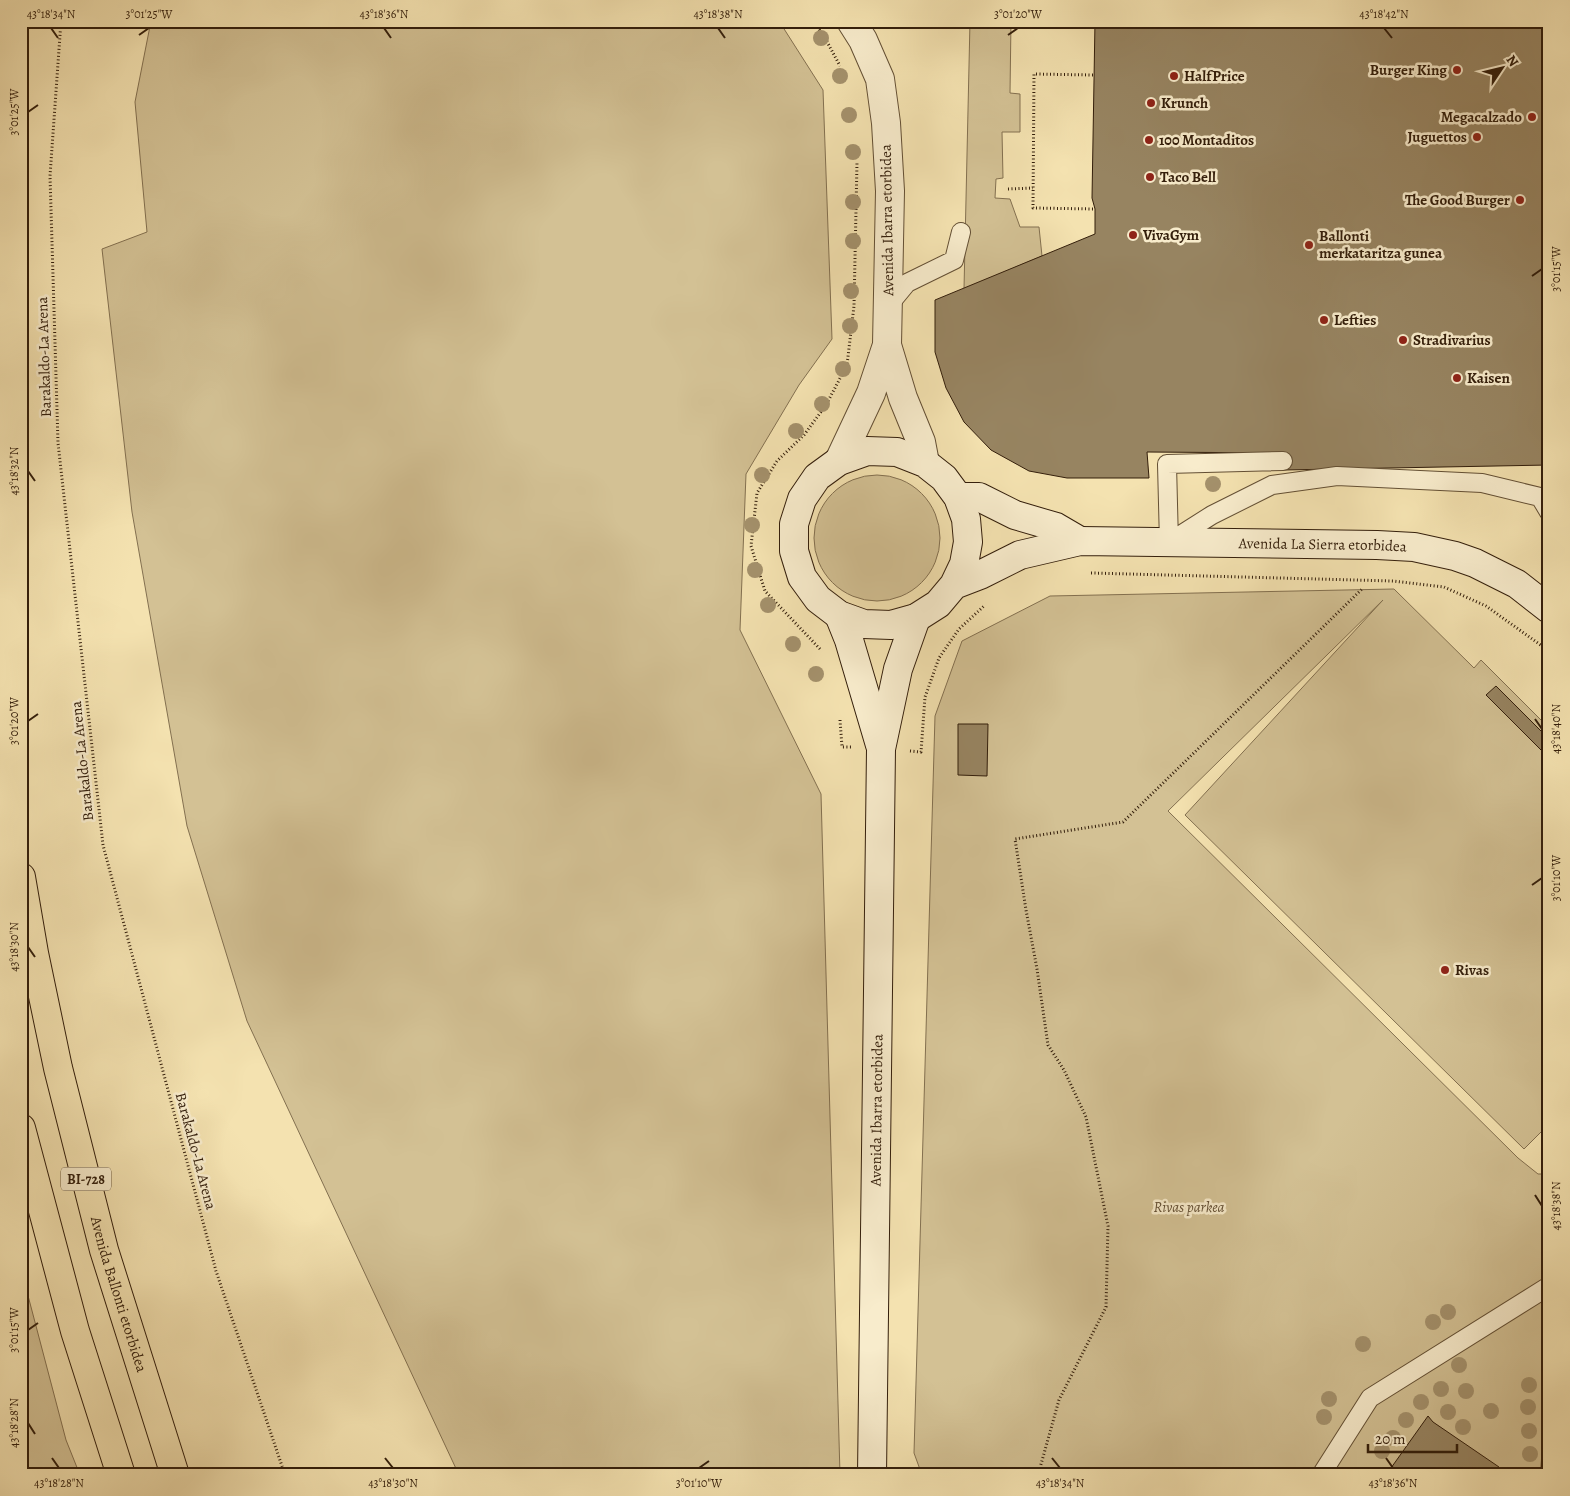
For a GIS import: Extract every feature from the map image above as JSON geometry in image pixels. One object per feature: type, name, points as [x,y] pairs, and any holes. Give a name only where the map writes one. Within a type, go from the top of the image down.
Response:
[{"type":"main road","name":"Avenida Ballonti etorbidea","points":[[21,877],[34,953],[58,1068],[101,1240],[176,1475]]},
{"type":"main road","points":[[21,1128],[75,1331],[121,1475]]},
{"type":"street","name":"Avenida Ibarra etorbidea","points":[[851,21],[863,40],[880,79],[886,123],[890,190],[888,345]]},
{"type":"street","points":[[839,461],[871,393],[888,345]]},
{"type":"street","points":[[888,345],[903,398],[921,442],[925,463]]},
{"type":"street","points":[[867,451],[897,452],[925,463],[944,478],[958,497],[966,519],[968,542],[964,564],[954,585],[938,604],[916,618],[891,625],[864,624],[839,615],[818,599],[802,577],[794,551],[794,524],[802,499],[818,477],[839,461],[867,451]]},
{"type":"street","name":"Avenida La Sierra etorbidea","points":[[958,497],[979,496],[1015,515],[1056,527],[1080,541]]},
{"type":"street","name":"Avenida La Sierra etorbidea","points":[[954,585],[980,575],[1020,555],[1080,541],[1339,544],[1414,547],[1455,556],[1475,563],[1517,584],[1549,609]]},
{"type":"street","name":"Avenida Ibarra etorbidea","points":[[839,615],[849,640],[881,749]]},
{"type":"street","name":"Avenida Ibarra etorbidea","points":[[872,1472],[881,749],[898,669],[916,618]]},
{"type":"lane","points":[[888,306],[907,283],[954,260],[961,232]]},
{"type":"lane","points":[[1168,543],[1168,464],[1283,461]]},
{"type":"lane","points":[[1168,543],[1212,515],[1272,485],[1337,476],[1482,483],[1540,497],[1549,512]]},
{"type":"lane","points":[[1320,1475],[1370,1398],[1549,1286]]},
{"type":"path","name":"Barakaldo-La Arena","points":[[61,21],[50,176],[58,443],[103,845],[216,1271],[285,1475]]},
{"type":"path","points":[[1093,75],[1034,74],[1032,208],[1095,209]]},
{"type":"path","points":[[1008,189],[1033,188]]},
{"type":"path","points":[[1038,1475],[1059,1400],[1106,1307],[1108,1226],[1086,1117],[1064,1070],[1048,1045],[1038,969],[1015,840],[1123,822],[1362,589]]},
{"type":"green space","points":[[151,21],[779,21],[823,90],[832,339],[799,385],[746,474],[740,630],[821,794],[840,1475],[459,1475],[247,1021],[187,826],[132,512],[102,249],[147,232],[135,102]]},
{"type":"green space","points":[[970,21],[1011,21],[1010,93],[1020,94],[1020,132],[1002,132],[1003,178],[996,179],[995,198],[1010,199],[1020,227],[1039,227],[1042,256],[964,289]]},
{"type":"green space","points":[[877,475],[901,480],[921,494],[935,514],[940,538],[935,562],[921,582],[901,596],[877,601],[853,596],[833,582],[819,562],[814,538],[819,514],[833,494],[853,480]]},
{"type":"green space","name":"Rivas parkea","points":[[1394,589],[1474,668],[1481,660],[1549,728],[1549,1124],[1524,1149],[1185,815],[1383,600],[1168,811],[1518,1158],[1538,1174],[1549,1174],[1549,1398],[1547,1400],[1540,1475],[922,1475],[914,1453],[935,716],[962,641],[1050,596]]},
{"type":"green space","points":[[21,1269],[66,1440],[80,1475],[21,1475]]},
{"type":"building","name":"Ballonti merkataritza gunea","points":[[1095,21],[1549,21],[1549,465],[1283,470],[1283,453],[1147,452],[1149,478],[1067,478],[1029,471],[991,450],[964,422],[946,388],[935,352],[935,300],[1095,234],[1095,209],[1092,198]]},
{"type":"building","points":[[1496,686],[1549,739],[1549,758],[1486,695]]},
{"type":"building","points":[[958,724],[988,724],[987,776],[958,775]]},
{"type":"building","points":[[1428,1416],[1433,1422],[1499,1467],[1494,1475],[1386,1475]]},
{"type":"place","name":"Burger King","points":[[1457,70]]},
{"type":"place","name":"HalfPrice","points":[[1174,76]]},
{"type":"place","name":"Krunch","points":[[1151,103]]},
{"type":"place","name":"Megacalzado","points":[[1532,117]]},
{"type":"place","name":"Juguettos","points":[[1477,137]]},
{"type":"place","name":"100 Montaditos","points":[[1149,140]]},
{"type":"place","name":"Taco Bell","points":[[1150,177]]},
{"type":"place","name":"The Good Burger","points":[[1520,200]]},
{"type":"place","name":"VivaGym","points":[[1133,235]]},
{"type":"place","name":"Ballonti merkataritza gunea","points":[[1309,245]]},
{"type":"place","name":"Lefties","points":[[1324,320]]},
{"type":"place","name":"Stradivarius","points":[[1403,340]]},
{"type":"place","name":"Kaisen","points":[[1457,378]]},
{"type":"place","name":"Rivas","points":[[1445,970]]}]
